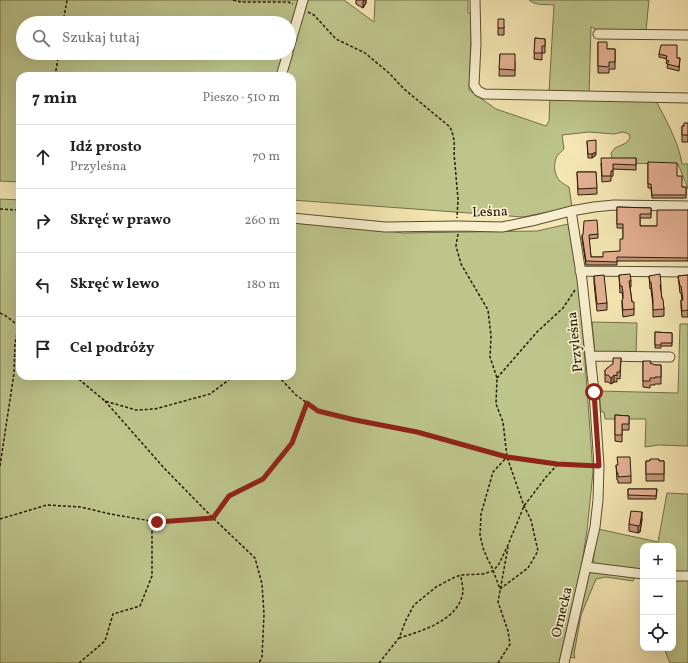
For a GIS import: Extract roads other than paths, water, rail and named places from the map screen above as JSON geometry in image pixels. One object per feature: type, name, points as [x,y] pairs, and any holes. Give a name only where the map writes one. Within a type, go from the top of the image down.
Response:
[{"type":"street","points":[[475,0],[476,44],[474,85],[478,91],[484,94],[688,98]]},
{"type":"street","points":[[296,24],[302,4]]},
{"type":"street","points":[[598,34],[688,35]]},
{"type":"street","points":[[282,72],[286,60]]},
{"type":"street","name":"Leśna","points":[[296,218],[385,227],[502,227],[594,207],[614,205],[688,206]]},
{"type":"street","name":"Przyleśna","points":[[571,211],[581,275],[594,392],[599,466],[598,500],[595,527],[586,567]]},
{"type":"street","points":[[581,275],[688,272]]},
{"type":"street","points":[[590,356],[670,357]]},
{"type":"street","points":[[586,567],[640,574]]},
{"type":"street","name":"Ornecka","points":[[564,663],[586,567]]},
{"type":"street","points":[[676,576],[688,576]]}]
